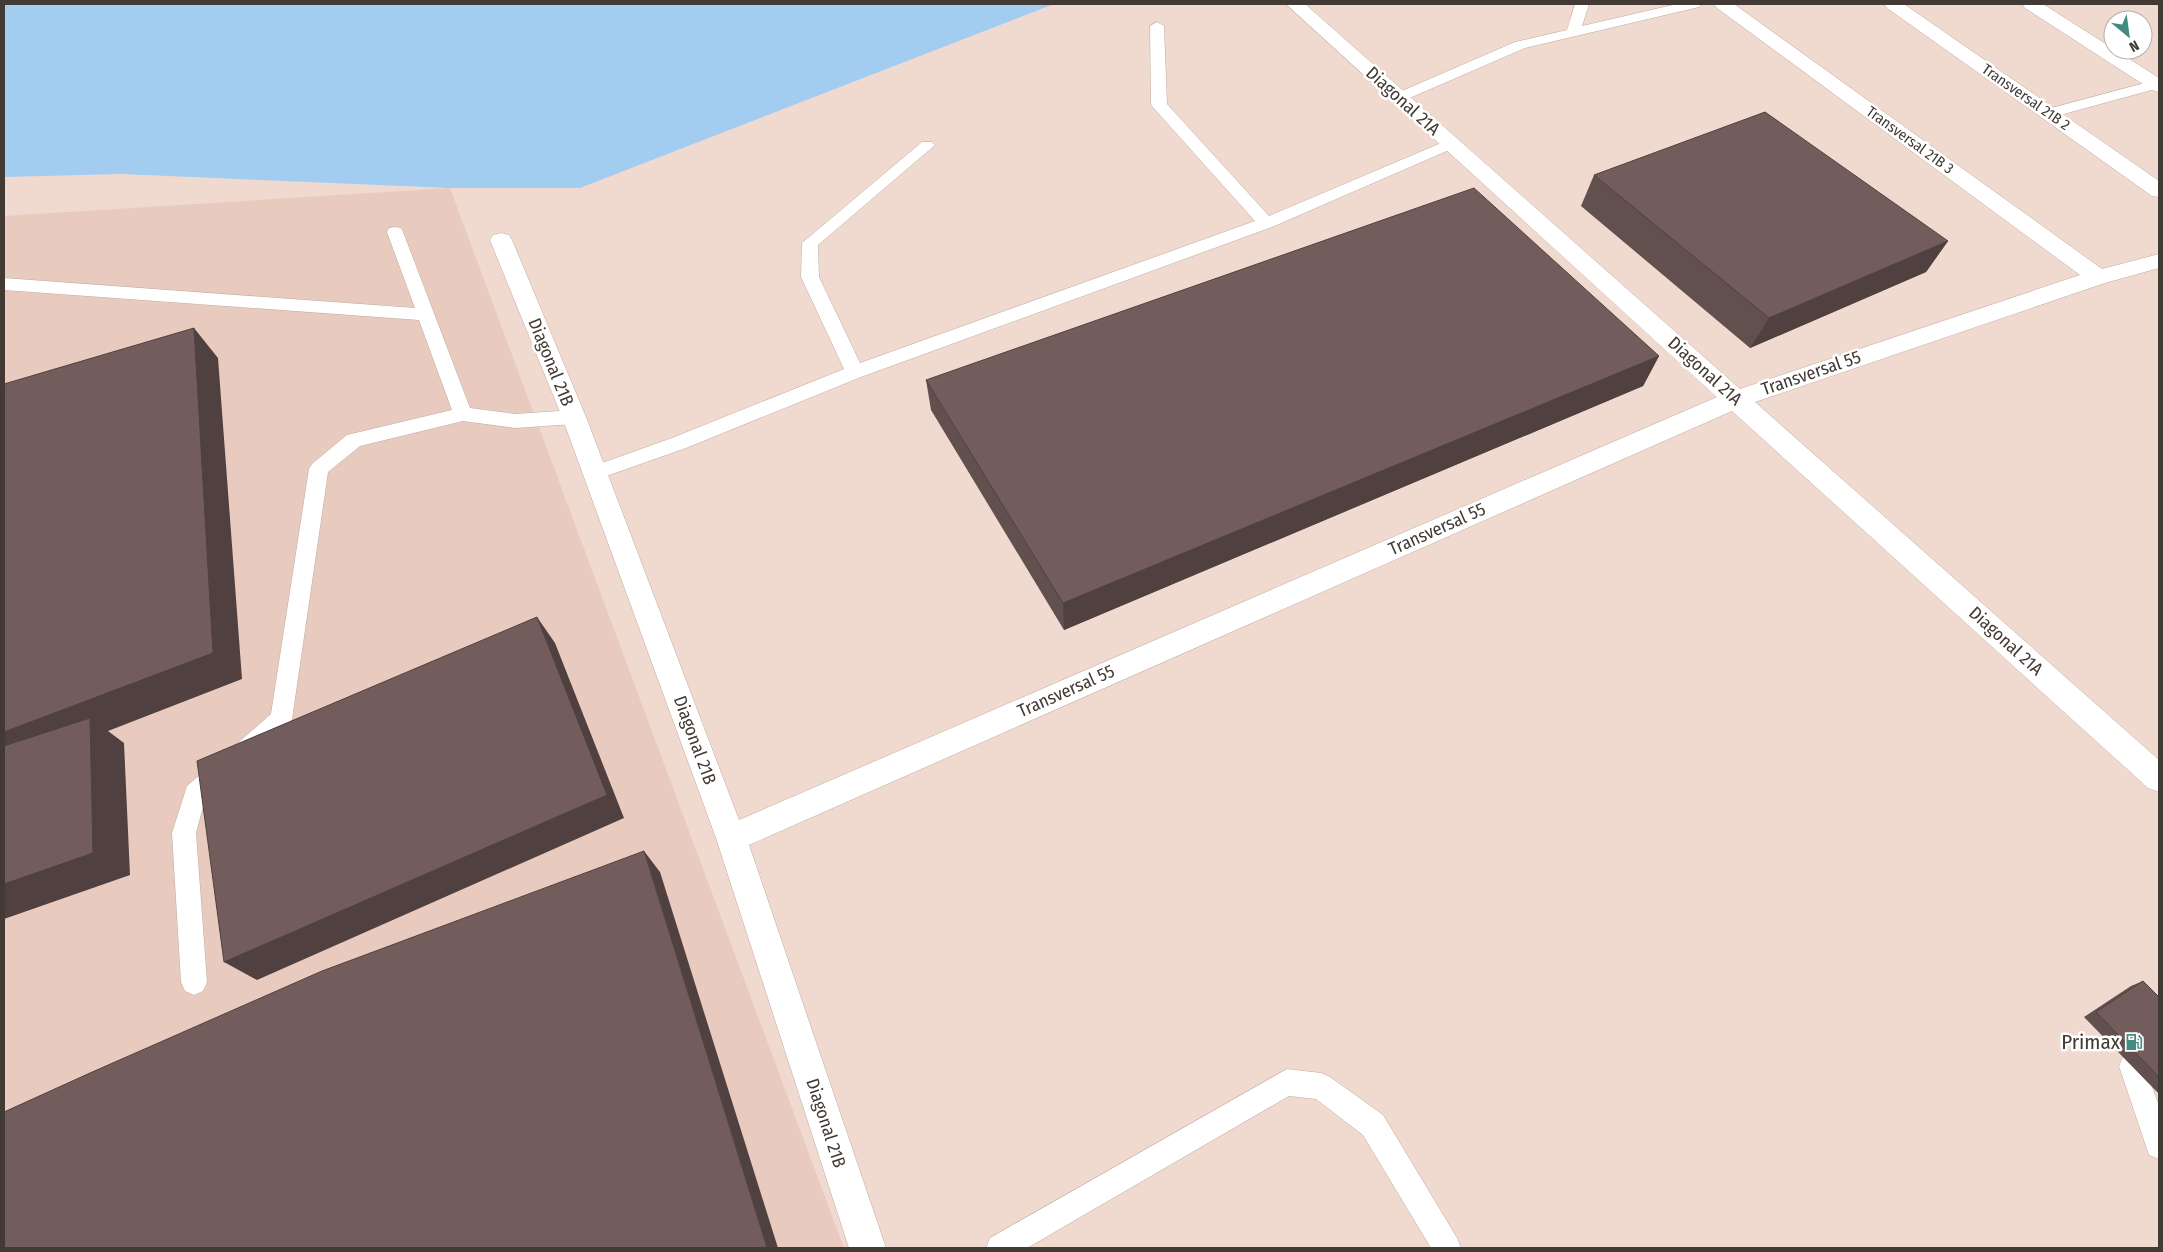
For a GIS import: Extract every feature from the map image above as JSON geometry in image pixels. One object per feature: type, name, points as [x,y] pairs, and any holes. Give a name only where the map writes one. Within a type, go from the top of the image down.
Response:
[{"type":"street","name":"Diagonal 21A","points":[[1295,4],[2159,779]]},
{"type":"street","name":"Transversal 21B 3","points":[[1723,4],[2098,277]]},
{"type":"street","name":"Transversal 21B 2","points":[[1893,4],[2159,191]]},
{"type":"street","points":[[2031,4],[2158,85]]},
{"type":"street","name":"Diagonal 21B","points":[[501,240],[574,417],[731,838],[868,1248]]},
{"type":"street","name":"Transversal 55","points":[[731,838],[1736,398],[2098,277],[2153,269]]},
{"type":"lane","points":[[1573,32],[1582,4]]},
{"type":"lane","points":[[1400,98],[1520,45],[1694,4]]},
{"type":"lane","points":[[1157,26],[1159,105],[1266,223]]},
{"type":"lane","points":[[2049,113],[2158,85]]},
{"type":"lane","points":[[595,473],[680,443],[855,372],[1266,223],[1451,144]]},
{"type":"lane","points":[[855,372],[810,278],[810,243],[927,145]]},
{"type":"lane","points":[[395,232],[463,414]]},
{"type":"lane","points":[[4,284],[427,316]]},
{"type":"lane","points":[[194,982],[184,832],[194,793],[282,719],[319,469],[354,440],[463,414],[515,421],[574,417]]},
{"type":"lane","points":[[2132,1066],[2159,1144]]},
{"type":"lane","points":[[1000,1248],[1287,1082],[1321,1086],[1373,1125],[1447,1248]]},
{"type":"shaded area","points":[[450,188],[844,1248],[4,1248],[4,216]]},
{"type":"water","points":[[4,4],[1054,4],[580,188],[450,188],[121,174],[4,177]]},
{"type":"building","points":[[1765,112],[1948,241],[1769,318],[1594,175]]},
{"type":"building","points":[[1474,188],[1659,356],[1063,603],[926,380]]},
{"type":"building","points":[[194,328],[213,653],[4,732],[4,384]]},
{"type":"building","points":[[537,617],[607,795],[224,962],[197,761]]},
{"type":"building","points":[[90,718],[93,853],[4,884],[4,746]]},
{"type":"building","points":[[644,851],[767,1248],[4,1248],[4,1112],[322,971]]},
{"type":"building","name":"Primax","points":[[2143,981],[2159,997],[2159,1077],[2096,1012]]},
{"type":"place","name":"Primax","points":[[2134,1042]]}]
